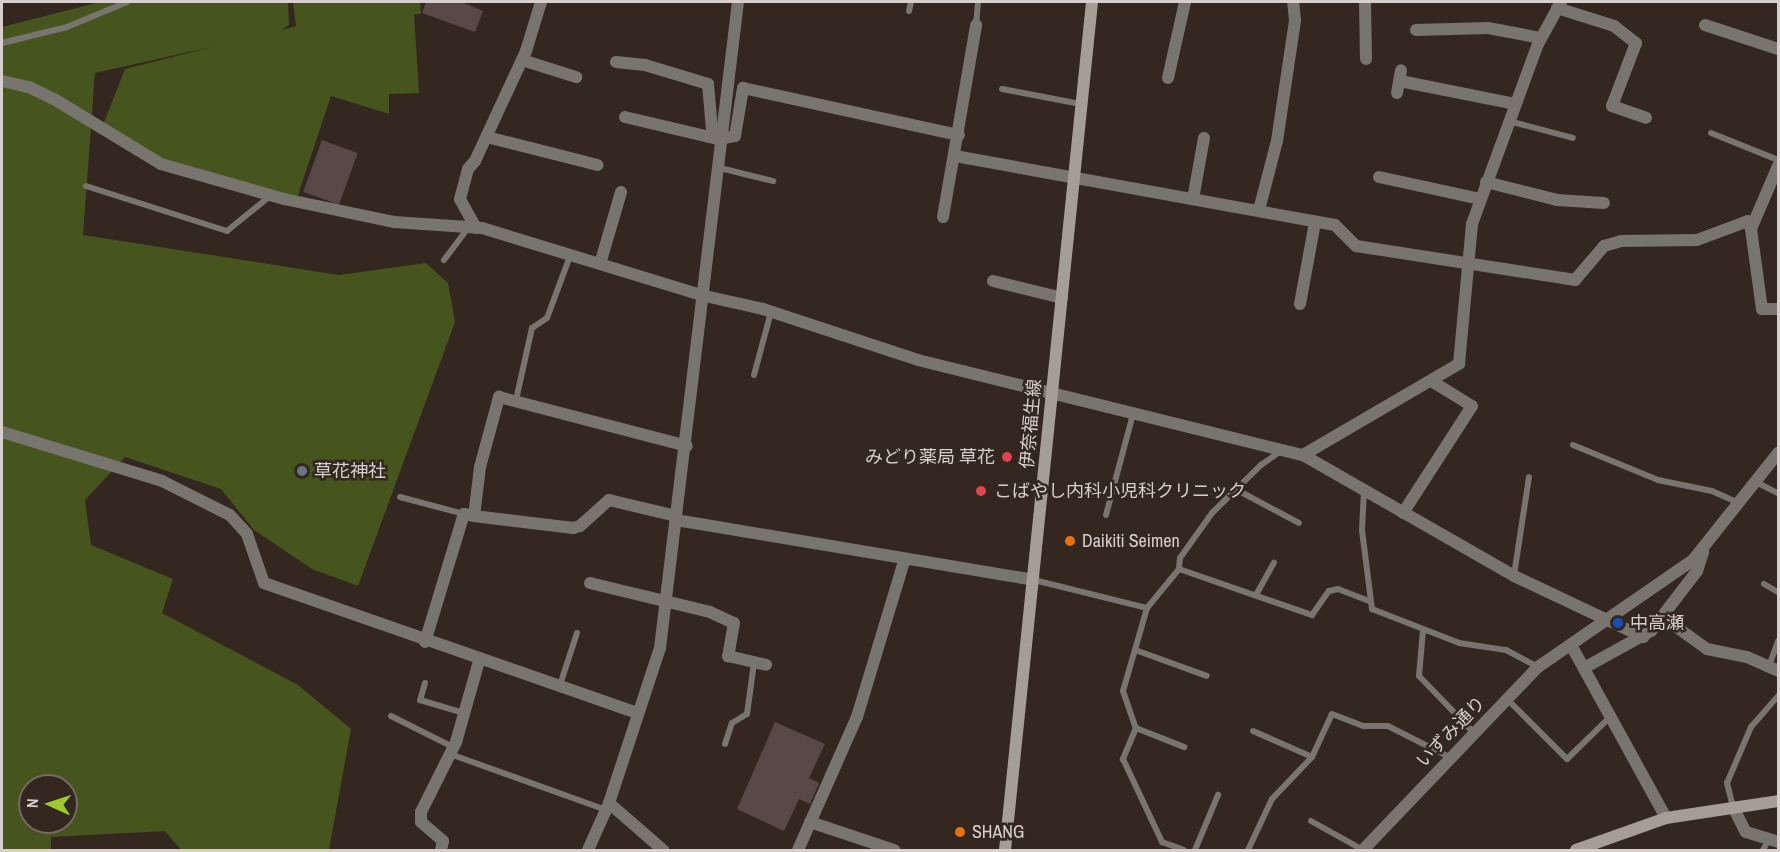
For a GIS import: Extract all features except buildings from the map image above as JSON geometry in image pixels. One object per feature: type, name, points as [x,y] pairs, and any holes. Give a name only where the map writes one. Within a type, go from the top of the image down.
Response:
[{"type":"main road","name":"伊奈福生線","points":[[1005,850],[1092,2]]},
{"type":"main road","points":[[1576,850],[1666,818],[1779,801]]},
{"type":"street","points":[[472,228],[460,199],[468,169],[487,137],[522,60],[541,2]]},
{"type":"street","points":[[727,2],[736,24]]},
{"type":"street","points":[[588,850],[608,806],[638,713],[653,679],[687,446],[738,2]]},
{"type":"street","points":[[1168,78],[1185,2]]},
{"type":"street","points":[[1259,210],[1277,141],[1295,20],[1293,2]]},
{"type":"street","points":[[1365,2],[1366,59]]},
{"type":"street","points":[[1303,455],[1459,364],[1466,265],[1480,199],[1541,38],[1559,5],[1614,26],[1636,43],[1612,106],[1646,118]]},
{"type":"street","points":[[943,218],[959,135],[975,25]]},
{"type":"street","points":[[1706,25],[1779,49]]},
{"type":"street","points":[[1416,30],[1488,28],[1541,38]]},
{"type":"street","points":[[522,60],[576,77]]},
{"type":"street","points":[[616,62],[645,65],[708,84],[712,130],[723,137]]},
{"type":"street","points":[[2,81],[29,87],[54,99],[161,164],[270,195],[394,222],[472,228],[705,296],[771,312],[918,360],[1051,395],[1303,455],[1514,576],[1643,637]]},
{"type":"street","points":[[1399,81],[1515,104]]},
{"type":"street","points":[[625,117],[723,137],[735,135],[743,88],[959,135]]},
{"type":"street","points":[[487,137],[598,165]]},
{"type":"street","points":[[1193,199],[1204,138]]},
{"type":"street","points":[[955,156],[1074,180],[1259,210],[1316,222],[1340,229],[1356,246],[1466,265],[1575,280],[1604,246],[1620,241],[1696,240],[1748,221],[1762,309],[1779,309]]},
{"type":"street","points":[[1751,229],[1779,166]]},
{"type":"street","points":[[1379,177],[1480,199]]},
{"type":"street","points":[[1486,183],[1557,200],[1561,198],[1604,203]]},
{"type":"street","points":[[600,264],[621,192]]},
{"type":"street","points":[[1300,304],[1316,222]]},
{"type":"street","points":[[993,281],[1062,298]]},
{"type":"street","points":[[1403,513],[1472,406],[1431,381]]},
{"type":"street","points":[[425,642],[469,515],[500,397],[687,446]]},
{"type":"street","points":[[2,432],[162,481],[238,522],[247,534],[264,583],[479,661],[638,713]]},
{"type":"street","points":[[1584,668],[1643,637],[1664,618],[1697,571],[1704,548],[1779,453]]},
{"type":"street","points":[[469,515],[573,528],[580,526],[609,500],[676,518],[904,561],[1034,580]]},
{"type":"street","name":"いずみ通り","points":[[1364,850],[1538,667],[1682,570],[1704,548]]},
{"type":"street","points":[[798,850],[857,717],[904,561]]},
{"type":"street","points":[[590,583],[710,612],[734,623],[728,656],[760,664]]},
{"type":"street","points":[[1664,618],[1707,649],[1747,657],[1774,669]]},
{"type":"street","points":[[1571,645],[1666,818]]},
{"type":"street","points":[[441,850],[443,841],[420,817],[452,750],[479,661]]},
{"type":"street","points":[[608,806],[663,850]]},
{"type":"street","points":[[1733,807],[1741,828],[1774,840]]},
{"type":"street","points":[[810,822],[894,850]]},
{"type":"lane","points":[[2,43],[67,27],[127,2]]},
{"type":"lane","points":[[909,11],[911,2]]},
{"type":"lane","points":[[975,25],[978,2]]},
{"type":"lane","points":[[1002,89],[1081,104]]},
{"type":"lane","points":[[1509,121],[1574,138]]},
{"type":"lane","points":[[1711,134],[1779,160]]},
{"type":"lane","points":[[720,168],[773,182]]},
{"type":"lane","points":[[86,186],[227,231],[270,195]]},
{"type":"lane","points":[[444,260],[472,228]]},
{"type":"lane","points":[[516,400],[532,328],[547,318],[570,256]]},
{"type":"lane","points":[[754,375],[771,312]]},
{"type":"lane","points":[[1106,515],[1133,414]]},
{"type":"lane","points":[[1573,445],[1659,480],[1712,491],[1739,504]]},
{"type":"lane","points":[[1184,850],[1162,842],[1124,759],[1136,728],[1123,691],[1138,651],[1136,638],[1147,608],[1179,569],[1180,558],[1212,513],[1261,465],[1283,450]]},
{"type":"lane","points":[[1514,576],[1529,477]]},
{"type":"lane","points":[[1756,482],[1779,494]]},
{"type":"lane","points":[[1237,490],[1299,524]]},
{"type":"lane","points":[[1364,490],[1362,530],[1372,609],[1469,646],[1506,650],[1538,667]]},
{"type":"lane","points":[[400,497],[469,515]]},
{"type":"lane","points":[[1256,596],[1274,563]]},
{"type":"lane","points":[[1179,569],[1312,615],[1329,591],[1338,589],[1370,601]]},
{"type":"lane","points":[[1034,580],[1147,608]]},
{"type":"lane","points":[[1764,584],[1779,592]]},
{"type":"lane","points":[[1423,630],[1419,676],[1474,733]]},
{"type":"lane","points":[[559,688],[577,633]]},
{"type":"lane","points":[[1774,669],[1779,641]]},
{"type":"lane","points":[[1138,651],[1207,676]]},
{"type":"lane","points":[[725,744],[732,723],[747,714],[760,664]]},
{"type":"lane","points":[[425,683],[420,700],[465,713]]},
{"type":"lane","points":[[1733,807],[1727,783],[1744,741],[1763,711],[1779,696]]},
{"type":"lane","points":[[1507,699],[1568,759],[1610,717]]},
{"type":"lane","points":[[1248,850],[1272,799],[1312,757],[1332,714],[1364,726],[1388,726],[1451,758]]},
{"type":"lane","points":[[391,716],[452,750],[608,806]]},
{"type":"lane","points":[[1136,728],[1184,747]]},
{"type":"lane","points":[[1253,731],[1312,757]]},
{"type":"lane","points":[[1195,850],[1218,795]]},
{"type":"lane","points":[[1311,821],[1364,850]]},
{"type":"lane","points":[[1762,850],[1774,840]]},
{"type":"green space","points":[[100,2],[288,2],[289,25],[281,30],[296,26],[293,2],[420,2],[421,14],[414,14],[419,93],[389,94],[389,114],[331,96],[297,198],[163,159],[103,125],[125,69],[216,46],[95,73],[83,235],[339,275],[426,263],[448,283],[455,322],[358,586],[312,569],[254,530],[221,489],[125,457],[85,500],[91,545],[173,579],[162,613],[298,685],[351,729],[329,850],[181,850],[165,831],[51,837],[51,850],[2,850],[2,27]]},
{"type":"place","name":"みどり薬局 草花","points":[[1007,457]]},
{"type":"place","name":"草花神社","points":[[302,471]]},
{"type":"place","name":"こばやし内科小児科クリニック","points":[[981,491]]},
{"type":"place","name":"Daikiti Seimen","points":[[1070,541]]},
{"type":"place","name":"中高瀬","points":[[1618,623]]},
{"type":"place","name":"SHANG","points":[[960,832]]}]
